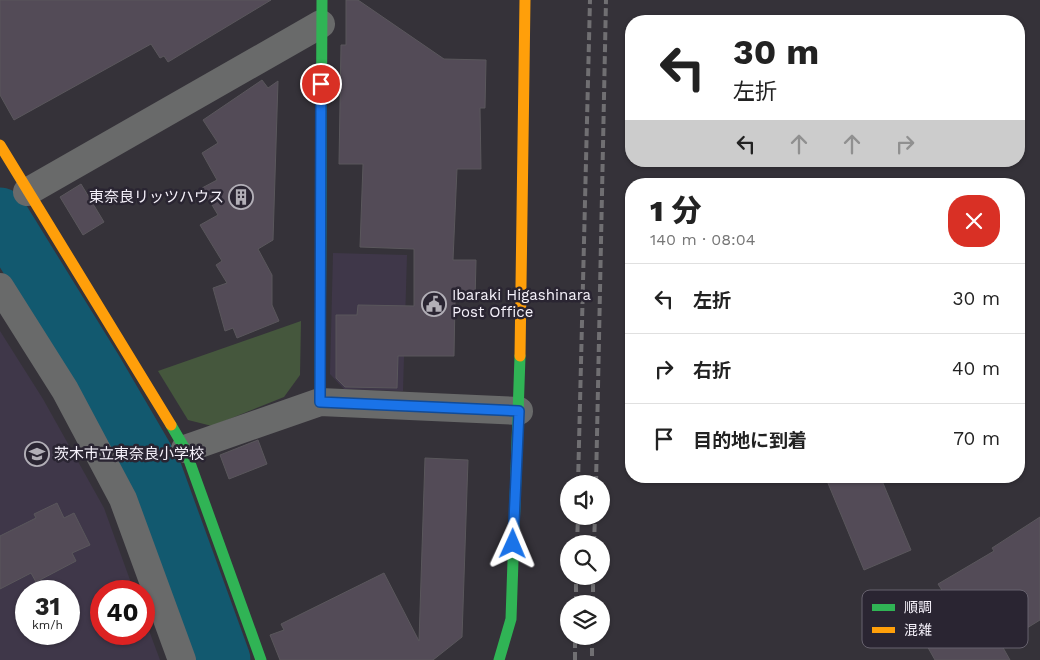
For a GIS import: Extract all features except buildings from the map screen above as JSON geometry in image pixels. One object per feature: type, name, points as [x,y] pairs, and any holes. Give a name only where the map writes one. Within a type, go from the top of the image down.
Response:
[{"type":"street","points":[[499,660],[512,619],[519,411],[525,0]]},
{"type":"street","points":[[320,402],[321,12]]},
{"type":"street","points":[[28,192],[321,12]]},
{"type":"street","points":[[0,145],[185,449],[261,660]]},
{"type":"street","points":[[0,287],[65,390],[123,499],[182,660]]},
{"type":"street","points":[[185,449],[320,402],[519,411]]},
{"type":"shaded area","points":[[333,253],[407,255],[403,391],[344,389],[330,374]]},
{"type":"shaded area","name":"茨木市立東奈良小学校","points":[[0,331],[43,399],[104,508],[130,580],[90,580],[90,645],[154,645],[160,660],[0,660]]},
{"type":"green space","points":[[301,321],[300,375],[284,397],[212,426],[188,420],[158,371]]},
{"type":"waterway","points":[[0,215],[98,374],[154,470],[223,660]]},
{"type":"railway","points":[[578,475],[590,0]]},
{"type":"railway","points":[[596,475],[606,0]]},
{"type":"railway","points":[[577,535],[578,525]]},
{"type":"railway","points":[[594,535],[595,525]]},
{"type":"railway","points":[[576,585],[576,595]]},
{"type":"railway","points":[[593,585],[593,595]]},
{"type":"railway","points":[[575,645],[575,660]]},
{"type":"railway","points":[[592,645],[592,660]]},
{"type":"traffic: fast","points":[[320,402],[322,0]]},
{"type":"traffic: fast","points":[[499,660],[511,619],[520,356]]},
{"type":"traffic: fast","points":[[171,425],[185,449],[261,660]]},
{"type":"traffic: slow","points":[[520,356],[525,0]]},
{"type":"traffic: slow","points":[[0,145],[171,425]]},
{"type":"place","name":"東奈良リッツハウス","points":[[241,197]]},
{"type":"place","name":"Ibaraki Higashinara Post Office","points":[[434,304]]},
{"type":"place","name":"茨木市立東奈良小学校","points":[[37,454]]},
{"type":"route","points":[[321,84],[320,402],[519,411],[513,544]]}]
